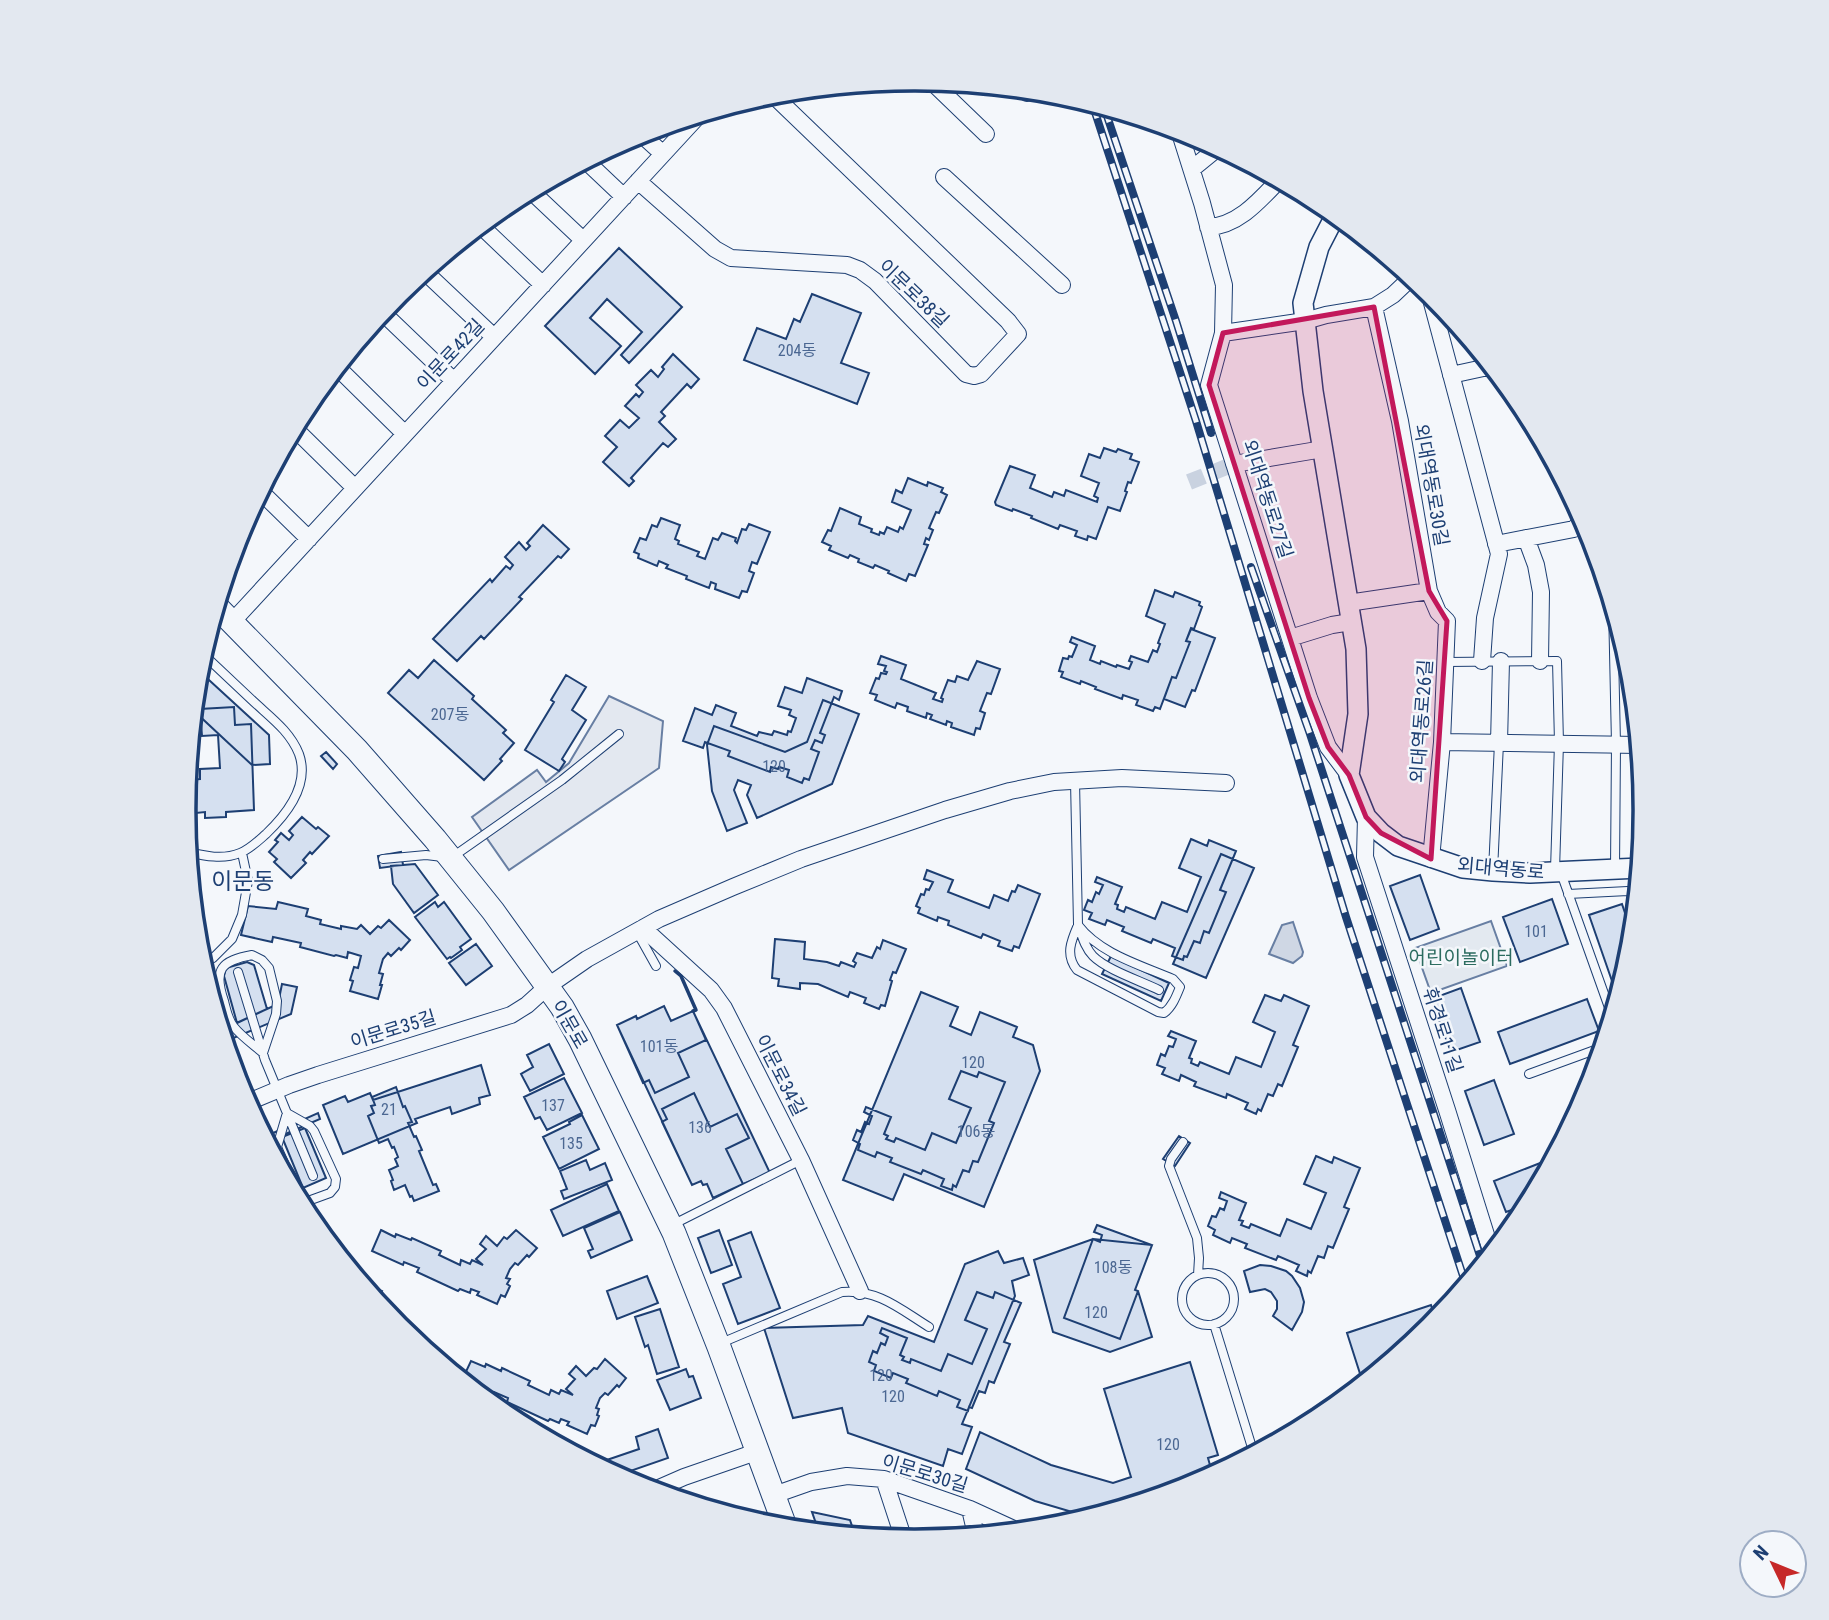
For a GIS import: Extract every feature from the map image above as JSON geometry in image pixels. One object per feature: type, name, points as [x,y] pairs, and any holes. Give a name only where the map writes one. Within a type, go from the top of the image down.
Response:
[{"type":"main road","name":"이문로","points":[[224,614],[394,791],[493,911],[548,986],[580,1039],[670,1226],[698,1290],[782,1516]]},
{"type":"street","points":[[943,92],[986,134]]},
{"type":"street","name":"이문로38길","points":[[638,181],[726,256],[738,259],[847,265],[860,270],[875,281],[966,374],[981,374],[1018,334],[1008,321],[782,104]]},
{"type":"street","name":"이문로42길","points":[[224,614],[309,539],[687,128]]},
{"type":"street","points":[[650,142],[663,154]]},
{"type":"street","name":"외대역동로27길","points":[[1183,143],[1224,285],[1223,333],[1209,385],[1328,747],[1349,775]]},
{"type":"street","points":[[1192,169],[1210,155]]},
{"type":"street","points":[[592,167],[624,197]]},
{"type":"street","points":[[944,177],[1062,285]]},
{"type":"street","points":[[1208,227],[1223,226],[1255,205],[1273,186]]},
{"type":"street","points":[[538,198],[583,240]]},
{"type":"street","points":[[1331,224],[1319,247],[1303,303],[1313,391],[1356,649],[1358,714],[1349,775]]},
{"type":"street","points":[[488,232],[543,285]]},
{"type":"street","points":[[431,278],[494,337]]},
{"type":"street","points":[[1223,333],[1305,321],[1374,306],[1393,295],[1405,284]]},
{"type":"street","name":"외대역동로30길","points":[[1374,306],[1400,421],[1429,591]]},
{"type":"street","points":[[1438,318],[1499,554],[1485,618],[1482,662]]},
{"type":"street","points":[[390,319],[454,381]]},
{"type":"street","points":[[1451,375],[1482,368]]},
{"type":"street","points":[[343,373],[405,434]]},
{"type":"street","points":[[301,435],[355,488]]},
{"type":"street","points":[[1234,464],[1323,449]]},
{"type":"street","points":[[267,498],[309,539]]},
{"type":"street","points":[[1496,544],[1576,527]]},
{"type":"street","points":[[1526,538],[1536,565],[1541,592],[1540,661]]},
{"type":"street","points":[[1348,603],[1429,591]]},
{"type":"street","name":"외대역동로26길","points":[[1429,591],[1438,612],[1447,621],[1442,743],[1431,859]]},
{"type":"street","points":[[1290,638],[1351,622]]},
{"type":"street","points":[[1499,743],[1501,661]]},
{"type":"street","points":[[1442,743],[1630,745]]},
{"type":"street","name":"외대역동로","points":[[1349,775],[1366,817],[1381,833],[1398,846],[1431,859],[1463,868],[1493,872],[1558,873],[1631,868]]},
{"type":"street","name":"이문로35길","points":[[256,1099],[318,1075],[511,1014],[587,959],[640,930],[733,887],[861,838],[985,798],[1054,782],[1122,778],[1226,783]]},
{"type":"street","name":"휘경로11길","points":[[1366,817],[1365,857],[1489,1243]]},
{"type":"street","name":"이문로34길","points":[[640,930],[711,990],[724,1008],[801,1160],[860,1291]]},
{"type":"street","points":[[667,1485],[759,1451]]},
{"type":"street","name":"이문로30길","points":[[774,1495],[811,1482],[846,1476],[884,1479],[970,1508],[1002,1523]]},
{"type":"street","points":[[884,1479],[900,1528]]},
{"type":"street","points":[[970,1508],[974,1526]]},
{"type":"lane","points":[[1615,647],[1615,869]]},
{"type":"lane","points":[[197,855],[225,857],[242,853],[279,821],[290,807],[300,782],[299,755],[286,732],[211,661]]},
{"type":"lane","points":[[1446,662],[1557,661],[1558,873],[1607,1002]]},
{"type":"lane","points":[[383,859],[426,855],[451,858],[547,791],[619,734]]},
{"type":"lane","points":[[1493,872],[1499,743]]},
{"type":"lane","points":[[1075,781],[1078,925],[1084,942],[1093,956],[1106,965],[1159,990]]},
{"type":"lane","points":[[211,959],[232,939],[242,915],[248,881],[242,853]]},
{"type":"lane","points":[[1568,894],[1628,891]]},
{"type":"lane","points":[[1078,925],[1084,934],[1102,948],[1174,979],[1180,987],[1168,1010],[1164,1013],[1158,1012],[1077,970],[1069,951],[1078,925]]},
{"type":"lane","points":[[640,930],[656,966]]},
{"type":"lane","points":[[252,955],[262,960],[269,968],[276,1014],[263,1053],[234,1027],[220,989],[220,974],[230,960],[252,955]]},
{"type":"lane","points":[[238,972],[263,1053],[313,1176]]},
{"type":"lane","points":[[1529,1074],[1591,1051]]},
{"type":"lane","points":[[278,1143],[287,1113]]},
{"type":"lane","points":[[287,1113],[312,1128],[336,1179],[335,1188],[330,1193],[311,1200]]},
{"type":"lane","points":[[1183,1142],[1171,1159],[1170,1166],[1197,1238],[1198,1275]]},
{"type":"lane","points":[[670,1226],[801,1160]]},
{"type":"lane","points":[[1206,1272],[1215,1273],[1230,1283],[1235,1300],[1228,1316],[1214,1324],[1205,1325],[1190,1318],[1182,1303],[1185,1286],[1206,1272]]},
{"type":"lane","points":[[718,1344],[842,1292],[860,1291],[885,1299],[929,1327]]},
{"type":"lane","points":[[1214,1324],[1251,1445]]},
{"type":"highlighted area","points":[[1374,307],[1429,591],[1447,621],[1431,859],[1381,833],[1366,817],[1349,775],[1328,747],[1309,698],[1209,385],[1223,333]]},
{"type":"green space","name":"어린이놀이터","points":[[1491,921],[1507,966],[1431,993],[1415,948]]},
{"type":"shaded area","points":[[609,696],[663,721],[659,768],[509,870],[472,817],[537,770],[546,782],[569,763]]},
{"type":"shaded area","points":[[1293,922],[1303,952],[1293,963],[1269,954],[1282,925]]},
{"type":"building","points":[[619,248],[682,307],[629,363],[621,355],[642,332],[607,299],[590,318],[621,346],[595,374],[545,326]]},
{"type":"building","points":[[812,294],[861,313],[841,363],[869,373],[857,404],[744,360],[757,328],[786,339],[794,319],[800,322]]},
{"type":"building","points":[[673,354],[699,379],[691,388],[687,384],[661,412],[665,416],[659,422],[676,439],[668,447],[663,443],[631,478],[634,481],[629,486],[603,462],[617,447],[605,436],[620,420],[629,428],[639,418],[625,406],[636,394],[639,397],[643,392],[636,385],[651,370],[658,377],[664,369],[662,367]]},
{"type":"building","points":[[1104,448],[1132,454],[1130,459],[1139,462],[1131,483],[1128,482],[1120,511],[1108,507],[1096,539],[1088,536],[1087,540],[1075,536],[1077,531],[1060,525],[1058,529],[1031,518],[1032,516],[996,505],[1010,466],[1035,475],[1030,488],[1052,497],[1054,492],[1064,496],[1066,490],[1097,502],[1098,498],[1094,496],[1099,483],[1081,476],[1089,454],[1100,458]]},
{"type":"building","points":[[908,478],[927,486],[928,482],[943,488],[941,492],[947,495],[929,528],[933,530],[929,540],[926,538],[924,544],[928,545],[915,576],[909,574],[906,581],[875,565],[873,568],[858,562],[859,559],[850,555],[848,558],[829,550],[831,546],[822,542],[828,530],[831,531],[840,508],[861,517],[859,524],[879,535],[880,532],[884,534],[887,527],[898,532],[900,527],[903,529],[911,510],[892,502],[896,490],[902,493]]},
{"type":"building","points":[[661,518],[680,525],[675,539],[679,541],[678,544],[699,552],[697,556],[705,559],[713,538],[718,540],[722,533],[736,538],[737,543],[742,529],[746,530],[749,524],[770,532],[757,564],[752,562],[749,571],[754,573],[747,592],[742,591],[739,598],[715,589],[716,584],[711,582],[709,588],[686,579],[687,576],[666,568],[668,565],[659,561],[657,566],[638,558],[639,554],[634,552],[640,538],[646,540],[652,525],[657,527]]},
{"type":"building","points":[[543,525],[569,549],[561,558],[558,556],[519,597],[522,599],[484,639],[481,636],[457,661],[433,639],[490,579],[492,582],[506,566],[510,569],[513,565],[505,557],[519,542],[526,550],[530,546],[527,543]]},
{"type":"building","points":[[1155,590],[1173,597],[1175,592],[1200,602],[1202,607],[1194,629],[1191,628],[1186,641],[1190,642],[1176,678],[1172,677],[1160,709],[1155,707],[1153,711],[1136,705],[1138,700],[1123,695],[1122,699],[1081,681],[1080,684],[1061,677],[1063,672],[1059,671],[1063,658],[1072,657],[1077,645],[1070,642],[1072,637],[1095,646],[1090,660],[1100,664],[1101,661],[1129,669],[1131,656],[1148,662],[1153,650],[1157,652],[1165,624],[1146,616]]},
{"type":"building","points":[[1191,629],[1215,638],[1195,691],[1192,690],[1185,707],[1164,699],[1172,677],[1176,678],[1190,642],[1186,641]]},
{"type":"building","points":[[881,656],[906,665],[901,679],[936,693],[933,699],[942,702],[948,680],[955,682],[957,676],[968,680],[977,661],[1000,669],[991,694],[987,693],[980,711],[985,713],[980,729],[976,728],[974,735],[951,727],[952,723],[947,721],[946,725],[930,719],[932,715],[927,713],[926,718],[907,711],[908,707],[897,703],[895,708],[875,700],[877,695],[870,693],[876,678],[879,679],[881,673],[887,672],[884,671],[886,666],[878,664]]},
{"type":"building","points":[[434,660],[474,696],[472,699],[506,730],[503,733],[514,743],[484,780],[388,693],[409,670],[418,678]]},
{"type":"building","points":[[566,675],[586,687],[572,710],[586,720],[562,759],[565,762],[559,771],[525,750],[554,702],[551,700]]},
{"type":"building","points":[[807,678],[842,691],[839,700],[834,697],[820,733],[825,735],[822,743],[815,740],[811,749],[819,752],[809,780],[804,778],[802,783],[787,777],[789,770],[779,767],[771,767],[770,772],[728,756],[730,751],[705,742],[703,748],[683,741],[695,708],[712,715],[716,705],[736,713],[731,726],[757,736],[759,732],[772,735],[774,731],[787,735],[788,731],[791,732],[796,718],[789,715],[791,710],[778,706],[785,687],[802,693]]},
{"type":"building","points":[[208,679],[269,735],[270,764],[252,765],[202,718]]},
{"type":"building","points":[[823,700],[859,714],[832,784],[757,818],[747,795],[751,785],[738,780],[734,790],[747,823],[727,831],[712,791],[707,745],[714,726],[785,752],[807,742]]},
{"type":"building","points":[[234,707],[235,725],[251,724],[254,810],[226,812],[226,817],[205,818],[205,812],[196,813],[196,779],[200,779],[200,769],[220,768],[218,735],[202,736],[203,709]]},
{"type":"building","points":[[326,752],[337,764],[333,769],[321,756]]},
{"type":"building","points":[[302,817],[329,836],[312,854],[310,852],[303,860],[306,863],[291,878],[274,862],[277,859],[269,852],[278,842],[275,840],[281,833],[289,840],[293,835],[289,831]]},
{"type":"building","points":[[1191,839],[1207,846],[1209,840],[1236,851],[1220,890],[1226,892],[1209,933],[1204,931],[1200,943],[1194,941],[1187,957],[1184,956],[1183,960],[1172,956],[1175,948],[1153,939],[1151,943],[1122,931],[1124,927],[1107,920],[1105,925],[1089,919],[1092,913],[1084,910],[1088,900],[1092,902],[1103,885],[1095,882],[1097,877],[1122,887],[1115,904],[1118,905],[1117,909],[1124,912],[1126,907],[1155,919],[1162,902],[1187,912],[1201,877],[1179,868]]},
{"type":"building","points":[[401,852],[403,865],[380,868],[378,856]]},
{"type":"building","points":[[1221,854],[1254,868],[1206,978],[1173,964]]},
{"type":"building","points":[[415,864],[438,895],[414,913],[393,884],[391,866]]},
{"type":"building","points":[[927,870],[953,880],[948,892],[989,908],[994,895],[1008,901],[1018,885],[1040,894],[1019,948],[1014,946],[1012,951],[998,946],[1000,941],[983,934],[981,938],[948,925],[949,921],[938,917],[937,921],[918,913],[920,908],[916,906],[921,894],[924,895],[926,889],[929,890],[933,882],[924,879]]},
{"type":"building","points":[[1420,875],[1439,929],[1410,940],[1390,886]]},
{"type":"building","points":[[1552,899],[1568,944],[1520,962],[1503,917]]},
{"type":"building","points":[[278,902],[308,909],[306,916],[321,920],[320,924],[341,929],[341,926],[357,929],[361,925],[370,934],[389,920],[410,940],[401,950],[399,948],[391,956],[388,953],[383,959],[379,973],[383,974],[382,985],[378,999],[350,991],[354,967],[358,968],[361,956],[348,952],[347,958],[334,956],[300,947],[301,943],[273,937],[272,942],[241,935],[248,906],[276,909]]},
{"type":"building","points":[[435,902],[438,907],[444,902],[471,939],[460,947],[462,950],[447,959],[415,917]]},
{"type":"building","points":[[1622,904],[1625,914],[1612,981],[1589,915]]},
{"type":"building","points":[[775,939],[805,942],[804,959],[839,966],[841,962],[854,967],[856,963],[853,961],[857,953],[872,958],[877,947],[880,949],[883,940],[906,949],[896,973],[893,972],[890,980],[892,981],[885,1006],[881,1005],[879,1009],[864,1003],[866,998],[850,992],[848,997],[818,984],[800,983],[800,989],[778,986],[779,979],[772,978]]},
{"type":"building","points":[[476,944],[492,966],[466,985],[449,963]]},
{"type":"building","points":[[1111,956],[1169,983],[1161,1001],[1102,974]]},
{"type":"building","points":[[247,962],[254,965],[267,1009],[237,1023],[224,976],[226,968]]},
{"type":"building","points":[[282,984],[297,987],[291,1014],[233,1038],[229,1026],[278,1004]]},
{"type":"building","points":[[1461,988],[1480,1042],[1451,1052],[1431,999]]},
{"type":"building","points":[[921,992],[958,1007],[950,1026],[971,1035],[980,1012],[1017,1027],[1013,1037],[1033,1045],[1040,1071],[984,1207],[904,1174],[893,1200],[843,1180]]},
{"type":"building","points":[[1265,995],[1281,1001],[1284,995],[1309,1006],[1293,1045],[1298,1047],[1282,1086],[1278,1084],[1273,1096],[1268,1094],[1261,1111],[1258,1109],[1256,1114],[1245,1109],[1248,1103],[1227,1094],[1226,1098],[1194,1086],[1196,1082],[1181,1075],[1179,1081],[1162,1074],[1165,1068],[1157,1065],[1161,1054],[1165,1056],[1169,1046],[1173,1047],[1176,1039],[1168,1036],[1171,1031],[1196,1041],[1189,1058],[1192,1059],[1191,1063],[1198,1066],[1200,1062],[1229,1074],[1236,1057],[1261,1067],[1275,1032],[1253,1022]]},
{"type":"building","points":[[1587,999],[1599,1030],[1510,1064],[1498,1032]]},
{"type":"building","points":[[664,1006],[671,1021],[693,1011],[706,1040],[678,1053],[689,1077],[655,1093],[649,1080],[643,1083],[617,1025]]},
{"type":"building","points":[[664,1006],[671,1021],[693,1011],[770,1173],[713,1198],[707,1184],[703,1185],[701,1181],[692,1185],[617,1025]]},
{"type":"building","points":[[549,1044],[564,1074],[530,1091],[521,1074],[533,1067],[527,1055]]},
{"type":"building","points":[[481,1065],[490,1095],[479,1098],[480,1104],[452,1114],[450,1107],[415,1119],[417,1123],[343,1154],[323,1105],[345,1096],[348,1102],[370,1093],[373,1100]]},
{"type":"building","points":[[961,1071],[977,1077],[979,1072],[1005,1082],[989,1121],[994,1123],[978,1162],[973,1161],[969,1172],[963,1170],[956,1187],[953,1185],[952,1190],[941,1186],[944,1179],[923,1170],[921,1174],[890,1162],[892,1158],[877,1152],[875,1157],[858,1150],[860,1144],[853,1140],[857,1130],[861,1132],[865,1122],[869,1124],[872,1116],[864,1112],[866,1107],[891,1117],[884,1134],[888,1136],[886,1139],[894,1142],[896,1138],[925,1150],[932,1133],[956,1143],[971,1108],[949,1099]]},
{"type":"building","points":[[564,1078],[582,1113],[547,1130],[540,1117],[535,1119],[524,1097]]},
{"type":"building","points":[[1494,1080],[1514,1134],[1484,1145],[1465,1091]]},
{"type":"building","points":[[396,1087],[412,1122],[408,1123],[422,1150],[419,1151],[433,1185],[436,1184],[439,1191],[414,1201],[405,1185],[394,1190],[389,1170],[398,1166],[395,1159],[398,1157],[388,1139],[379,1143],[368,1116],[374,1113],[371,1106],[375,1105],[372,1097]]},
{"type":"building","points":[[694,1093],[710,1127],[737,1114],[749,1138],[726,1149],[743,1184],[713,1198],[707,1184],[703,1185],[701,1181],[692,1185],[662,1122],[667,1119],[662,1109]]},
{"type":"building","points":[[318,1113],[320,1119],[275,1138],[273,1133]]},
{"type":"building","points":[[582,1115],[599,1149],[559,1169],[543,1137]]},
{"type":"building","points":[[305,1128],[326,1178],[303,1188],[282,1137]]},
{"type":"building","points":[[1179,1136],[1190,1143],[1175,1166],[1163,1159]]},
{"type":"building","points":[[1316,1156],[1332,1163],[1334,1157],[1360,1168],[1344,1207],[1349,1209],[1333,1248],[1328,1246],[1324,1258],[1318,1256],[1311,1273],[1308,1271],[1307,1276],[1296,1271],[1299,1265],[1278,1256],[1276,1260],[1245,1248],[1247,1244],[1232,1238],[1230,1243],[1213,1235],[1215,1230],[1208,1226],[1212,1216],[1216,1217],[1220,1208],[1224,1210],[1227,1201],[1219,1198],[1221,1192],[1246,1203],[1239,1220],[1243,1221],[1241,1225],[1249,1228],[1251,1224],[1280,1236],[1287,1219],[1311,1229],[1326,1193],[1304,1184]]},
{"type":"building","points":[[586,1160],[590,1170],[605,1163],[612,1180],[564,1199],[561,1191],[567,1189],[560,1171]]},
{"type":"building","points":[[1541,1163],[1511,1210],[1506,1212],[1494,1181]]},
{"type":"building","points":[[607,1184],[619,1211],[563,1236],[551,1210]]},
{"type":"building","points":[[620,1212],[632,1240],[591,1258],[588,1251],[593,1249],[584,1228]]},
{"type":"building","points":[[1097,1225],[1152,1245],[1120,1339],[1064,1318],[1093,1239],[1100,1242],[1102,1235],[1094,1232]]},
{"type":"building","points":[[381,1230],[395,1237],[396,1234],[411,1240],[412,1238],[441,1251],[439,1255],[460,1265],[461,1260],[470,1264],[472,1260],[483,1265],[476,1259],[486,1249],[480,1244],[486,1236],[497,1246],[504,1237],[507,1239],[516,1230],[537,1248],[529,1257],[527,1255],[510,1269],[506,1278],[510,1279],[507,1284],[510,1286],[505,1297],[501,1295],[497,1304],[477,1295],[479,1292],[471,1289],[470,1293],[460,1289],[458,1291],[417,1272],[419,1268],[404,1262],[403,1265],[372,1251]]},
{"type":"building","points":[[719,1230],[732,1265],[711,1273],[698,1238]]},
{"type":"building","points":[[751,1232],[780,1308],[738,1324],[723,1284],[741,1277],[728,1241]]},
{"type":"building","points":[[1093,1239],[1152,1245],[1135,1290],[1138,1291],[1152,1337],[1110,1352],[1053,1332],[1034,1260]]},
{"type":"building","points":[[998,1251],[1004,1263],[1023,1258],[1029,1275],[1012,1281],[1015,1296],[962,1424],[972,1427],[962,1454],[948,1449],[943,1466],[848,1433],[842,1408],[793,1418],[764,1328],[863,1325],[868,1316],[934,1342],[965,1264]]},
{"type":"building","points":[[1260,1265],[1286,1271],[1300,1288],[1304,1302],[1302,1312],[1292,1330],[1273,1316],[1277,1301],[1271,1292],[1265,1289],[1250,1292],[1244,1271]]},
{"type":"building","points":[[647,1276],[658,1303],[617,1319],[607,1291]]},
{"type":"building","points":[[977,1292],[993,1298],[995,1292],[1021,1303],[1004,1342],[1010,1344],[994,1383],[989,1381],[985,1393],[979,1391],[972,1408],[969,1407],[968,1411],[957,1407],[960,1400],[939,1391],[937,1396],[906,1383],[908,1379],[893,1373],[891,1378],[874,1371],[876,1365],[869,1362],[873,1351],[877,1353],[881,1343],[885,1345],[888,1337],[880,1333],[882,1328],[907,1338],[900,1355],[904,1357],[902,1360],[910,1363],[911,1359],[941,1371],[948,1354],[972,1364],[987,1329],[965,1320]]},
{"type":"building","points":[[1431,1305],[1432,1308],[1389,1351],[1360,1374],[1347,1333]]},
{"type":"building","points":[[660,1309],[679,1367],[657,1374],[635,1317]]},
{"type":"building","points":[[605,1359],[626,1378],[619,1387],[617,1385],[608,1395],[605,1393],[600,1398],[596,1408],[599,1409],[599,1416],[595,1426],[591,1425],[587,1434],[567,1425],[569,1422],[561,1419],[559,1423],[550,1419],[548,1421],[507,1402],[508,1398],[494,1392],[466,1371],[471,1361],[485,1367],[486,1364],[530,1381],[528,1385],[549,1395],[551,1390],[559,1394],[561,1390],[573,1395],[566,1389],[575,1379],[569,1374],[576,1366],[586,1376],[594,1368],[597,1369]]},
{"type":"building","points":[[1190,1362],[1218,1455],[1208,1458],[1210,1465],[1146,1491],[1071,1512],[1035,1501],[966,1469],[980,1432],[1051,1465],[1113,1483],[1131,1477],[1104,1389]]},
{"type":"building","points":[[686,1369],[689,1377],[693,1376],[701,1398],[670,1410],[657,1380]]},
{"type":"building","points":[[658,1429],[668,1458],[631,1471],[607,1460],[639,1449],[636,1437]]},
{"type":"building","points":[[812,1512],[850,1520],[852,1526],[821,1523],[816,1522]]},
{"type":"tunnel","points":[[1189,482],[1234,464]]},
{"type":"railway","points":[[1096,114],[1196,421],[1346,917],[1463,1275]]},
{"type":"railway","points":[[1107,117],[1211,433]]},
{"type":"railway","points":[[1251,567],[1310,734],[1480,1255]]},
{"type":"wall","points":[[675,971],[681,976],[696,1010],[693,1011]]},
{"type":"district","name":"이문동","points":[[243,881]]}]
